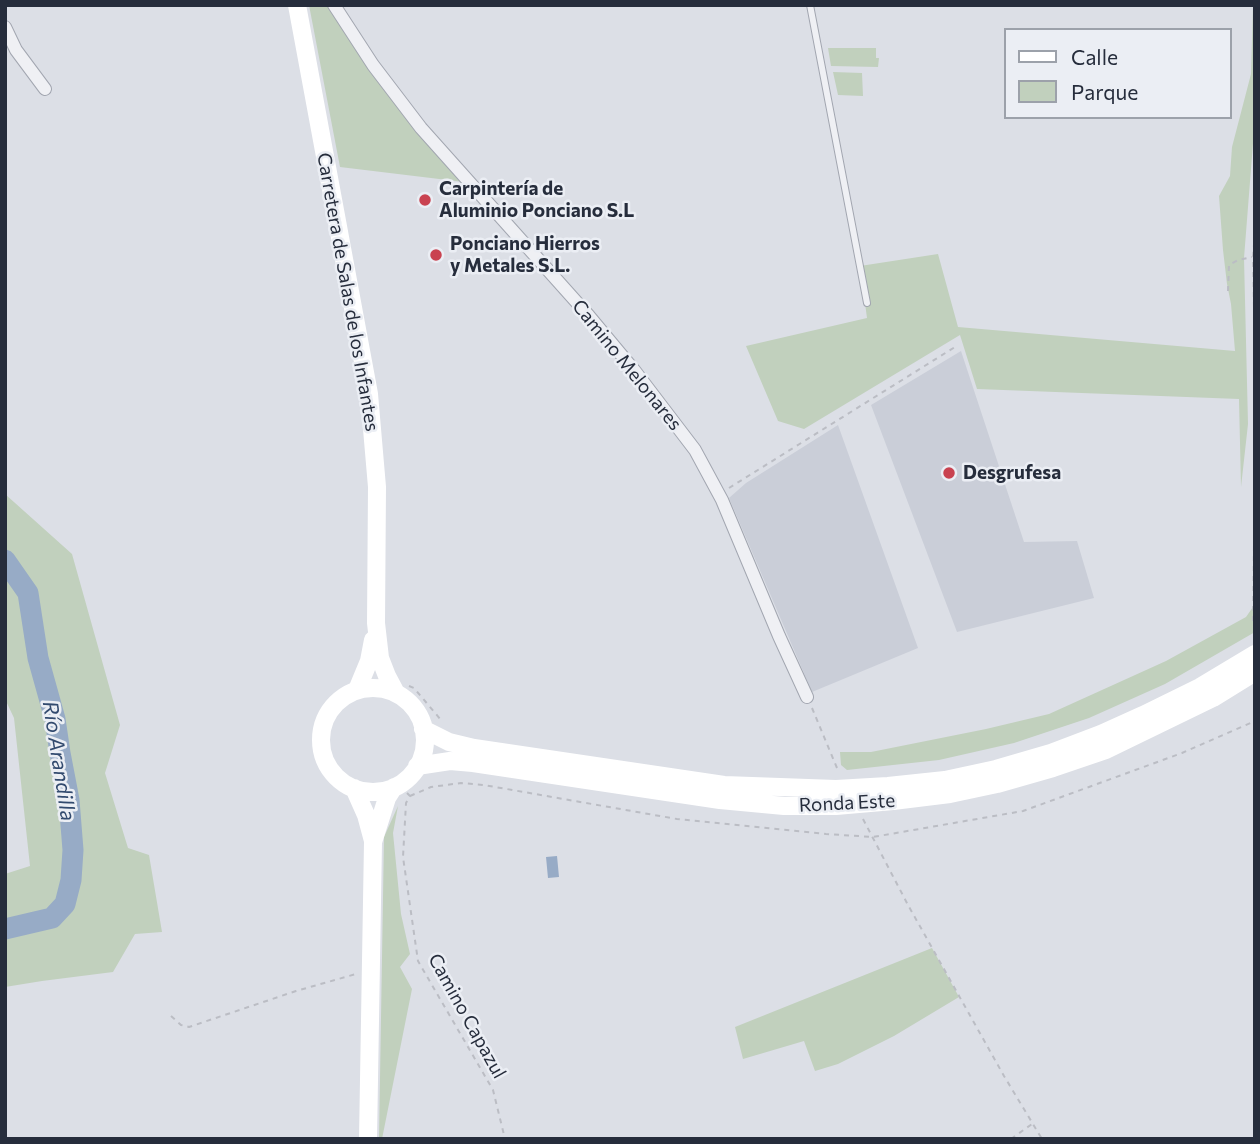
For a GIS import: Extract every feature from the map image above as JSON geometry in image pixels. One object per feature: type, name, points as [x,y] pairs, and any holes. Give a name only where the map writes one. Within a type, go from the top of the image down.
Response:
[{"type":"main road","name":"Carretera de Salas de los Infantes","points":[[297,5],[372,415],[377,488],[376,623],[380,658],[394,690]]},
{"type":"main road","name":"Carretera de Salas de los Infantes","points":[[357,690],[369,661],[376,623]]},
{"type":"main road","name":"Ronda Este","points":[[423,729],[449,741],[474,748],[724,785],[836,789],[888,786],[945,780],[1051,753],[1143,715],[1199,687],[1255,654]]},
{"type":"main road","name":"Ronda Este","points":[[417,766],[450,761],[473,763],[595,783],[784,806],[836,806],[892,801],[950,794],[997,784],[1106,750],[1213,698],[1255,672]]},
{"type":"main road","points":[[357,690],[394,690],[409,702],[418,714],[423,729],[424,748],[417,766],[410,776],[397,785],[380,791],[354,788],[341,781],[324,759],[321,731],[326,717],[344,696],[357,690]]},
{"type":"main road","points":[[373,842],[384,807],[397,785]]},
{"type":"main road","points":[[354,788],[366,815],[373,842],[368,1139]]},
{"type":"street","name":"Camino Melonares","points":[[334,5],[373,65],[421,128],[589,316],[695,450],[719,494],[807,697]]},
{"type":"street","points":[[5,27],[16,50],[44,89]]},
{"type":"lane","points":[[810,5],[867,303]]},
{"type":"path","points":[[1255,232],[1255,360]]},
{"type":"path","points":[[1228,291],[1229,265],[1253,257]]},
{"type":"path","points":[[719,494],[954,347]]},
{"type":"path","points":[[1253,621],[1255,468]]},
{"type":"path","points":[[394,690],[408,685],[414,688],[442,721]]},
{"type":"path","points":[[807,697],[837,768]]},
{"type":"path","name":"Camino Capazul","points":[[397,785],[410,796],[407,803],[403,857],[418,961],[494,1090],[505,1139]]},
{"type":"path","points":[[862,817],[908,905],[1042,1139]]},
{"type":"path","points":[[171,1016],[181,1025],[189,1027],[296,991],[371,970]]},
{"type":"path","points":[[1011,1139],[1033,1124]]},
{"type":"shaded area","name":"Desgrufesa","points":[[961,351],[1024,542],[1077,541],[1094,598],[957,632],[871,405]]},
{"type":"shaded area","points":[[838,425],[918,648],[812,692],[729,498],[746,483]]},
{"type":"green space","points":[[309,5],[331,5],[464,182],[340,167]]},
{"type":"green space","points":[[1253,5],[1255,118],[1244,258],[1248,424],[1241,487],[1239,399],[977,389],[960,335],[804,429],[778,421],[746,346],[867,318],[860,266],[938,254],[958,327],[1235,351],[1219,196],[1230,176],[1232,147],[1251,74]]},
{"type":"green space","points":[[828,48],[876,48],[878,67],[831,66]]},
{"type":"green space","points":[[833,72],[862,73],[863,96],[838,95]]},
{"type":"green space","points":[[5,494],[72,554],[120,725],[105,773],[128,848],[149,855],[162,932],[135,934],[113,972],[5,987],[5,874],[30,866],[14,718],[5,699]]},
{"type":"green space","points":[[1255,604],[1255,632],[1165,684],[1089,718],[1014,743],[939,760],[847,770],[841,765],[840,752],[871,752],[1049,714],[1166,661],[1246,617]]},
{"type":"green space","points":[[398,806],[393,833],[401,914],[410,954],[400,967],[412,989],[382,1139],[379,1139],[384,837]]},
{"type":"green space","points":[[932,948],[959,997],[894,1036],[838,1064],[815,1071],[804,1041],[743,1059],[735,1027]]},
{"type":"water","points":[[557,856],[559,877],[548,878],[546,857]]},
{"type":"waterway","name":"Río Arandilla","points":[[5,560],[28,593],[38,658],[55,719],[69,800],[73,850],[71,880],[65,904],[52,918],[5,929]]},
{"type":"place","name":"Carpintería de Aluminio Ponciano S.L","points":[[425,200]]},
{"type":"place","name":"Ponciano Hierros y Metales S.L.","points":[[436,255]]},
{"type":"place","name":"Desgrufesa","points":[[949,473]]}]
